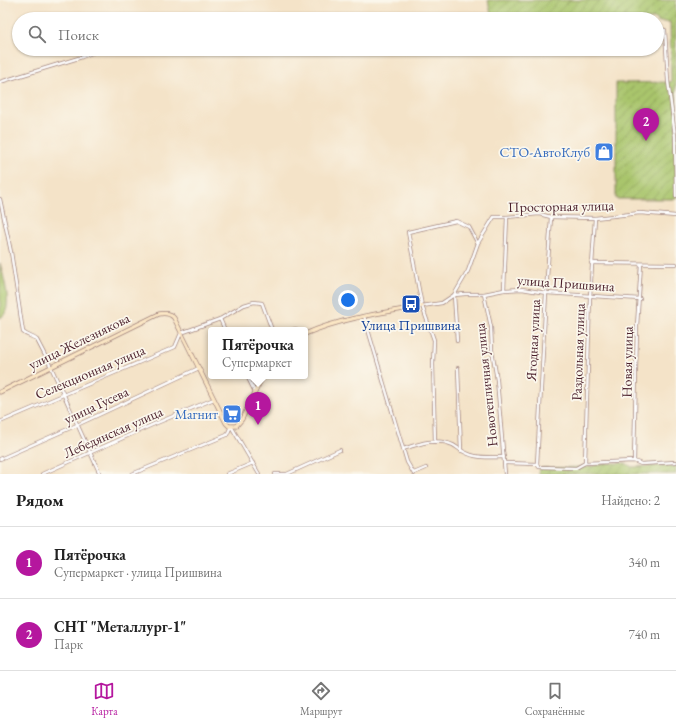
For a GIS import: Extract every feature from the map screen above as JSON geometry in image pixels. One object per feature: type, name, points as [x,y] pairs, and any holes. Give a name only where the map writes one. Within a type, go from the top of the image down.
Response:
[{"type":"street","points":[[664,30],[668,81],[675,136],[676,196]]},
{"type":"street","points":[[0,82],[84,56]]},
{"type":"street","points":[[0,200],[11,252],[23,332],[29,336],[34,336],[37,340],[100,474]]},
{"type":"street","name":"Просторная улица","points":[[478,243],[494,217],[539,214],[551,217],[595,218],[640,214],[676,216]]},
{"type":"street","points":[[504,290],[506,217]]},
{"type":"street","name":"Ягодная улица","points":[[537,464],[551,217]]},
{"type":"street","name":"Раздольная улица","points":[[585,462],[590,297],[595,218]]},
{"type":"street","points":[[435,442],[433,364],[434,340],[422,306],[408,232],[456,221],[469,227],[478,243],[468,271],[454,296],[457,341]]},
{"type":"street","points":[[592,263],[676,264]]},
{"type":"street","name":"Новая улица","points":[[634,461],[640,264]]},
{"type":"street","name":"улица Пришвина","points":[[308,333],[324,326],[364,315],[442,303],[454,296],[465,294],[484,294],[504,290],[522,289],[590,297],[640,299]]},
{"type":"street","name":"Новотепличная улица","points":[[484,294],[491,327],[505,474]]},
{"type":"street","points":[[259,474],[231,426],[226,423],[181,333],[220,318],[244,305],[254,302],[262,303],[271,327]]},
{"type":"street","name":"улица Железнякова","points":[[0,392],[159,314],[168,314],[174,318],[181,333]]},
{"type":"street","points":[[364,315],[407,462],[414,473],[426,468]]},
{"type":"street","points":[[220,318],[224,327]]},
{"type":"street","name":"Селекционная улица","points":[[0,422],[175,347],[181,333]]},
{"type":"street","name":"улица Гусева","points":[[0,459],[199,368]]},
{"type":"street","points":[[458,368],[461,452]]},
{"type":"street","points":[[249,379],[256,392]]},
{"type":"street","points":[[231,426],[236,426],[242,419],[262,379]]},
{"type":"street","name":"Лебедянская улица","points":[[42,474],[214,399]]},
{"type":"street","points":[[132,474],[227,435],[231,426]]},
{"type":"street","points":[[403,449],[422,443],[435,442],[452,445],[461,452],[476,456],[504,457]]},
{"type":"street","points":[[275,474],[287,474],[340,450]]},
{"type":"street","points":[[505,463],[537,464],[539,467],[576,468],[585,462],[634,461],[641,464],[676,462]]},
{"type":"street","points":[[227,474],[253,463]]},
{"type":"green space","points":[[488,0],[676,0],[676,199],[616,199],[616,83],[671,82],[670,22],[664,22],[664,12],[491,12]]},
{"type":"green space","points":[[0,263],[7,293],[7,308],[0,318]]},
{"type":"green space","points":[[607,463],[625,463],[632,467],[676,465],[676,474],[538,474],[540,468],[588,467]]},
{"type":"place","name":"СНТ \"Металлург-1\"","points":[[646,141]]},
{"type":"place","name":"СТО-АвтоКлуб","points":[[604,152]]},
{"type":"place","name":"Улица Пришвина","points":[[411,304]]},
{"type":"place","name":"Магнит","points":[[232,414]]},
{"type":"place","name":"Пятёрочка","points":[[258,425]]}]
